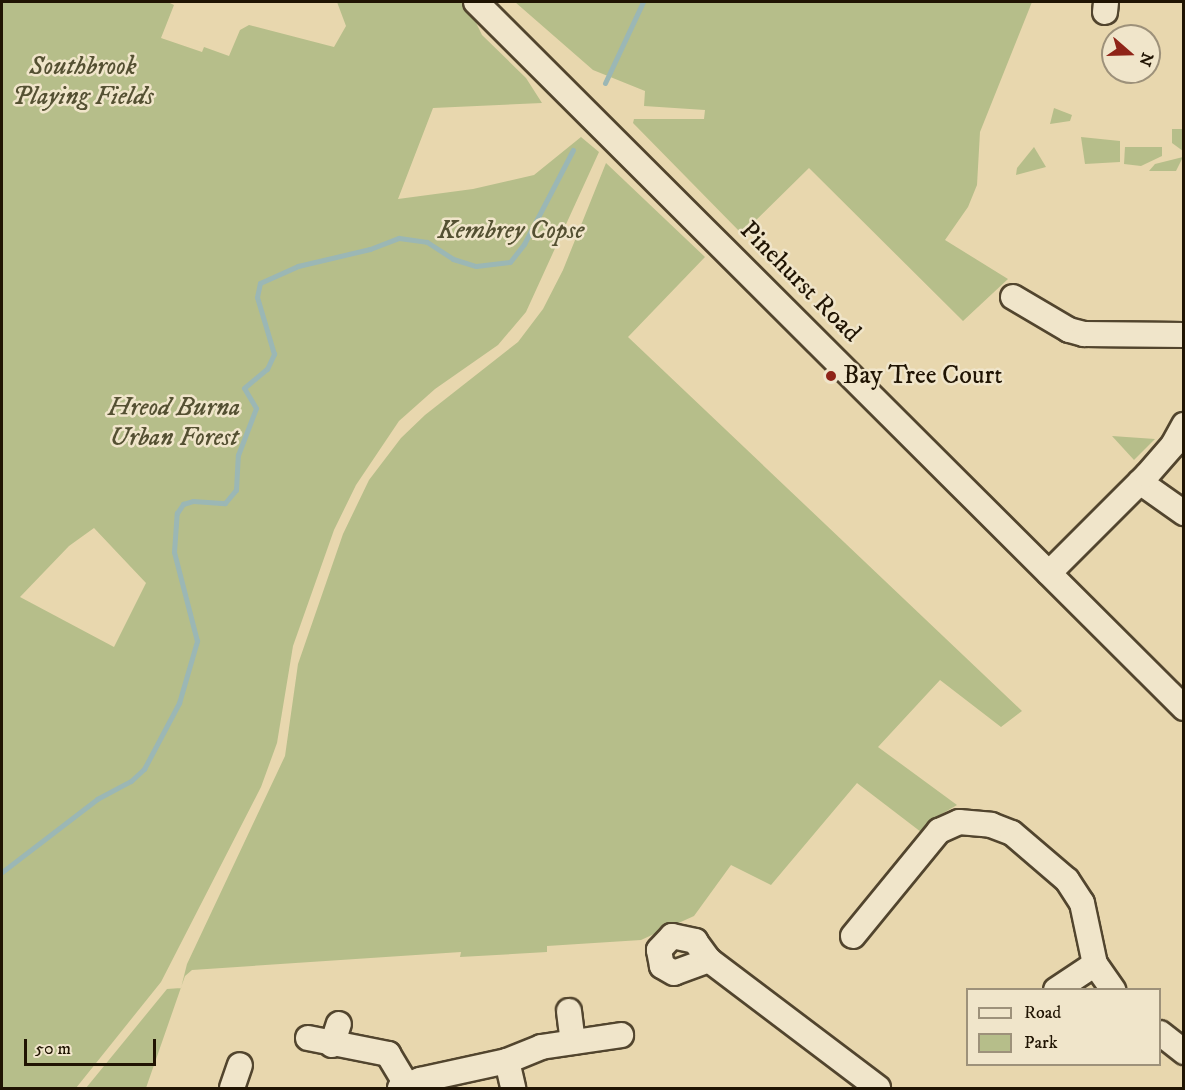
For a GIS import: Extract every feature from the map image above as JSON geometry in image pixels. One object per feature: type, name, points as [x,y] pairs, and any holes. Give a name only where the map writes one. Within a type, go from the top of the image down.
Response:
[{"type":"street","name":"Pinehurst Road","points":[[476,2],[1184,708]]},
{"type":"street","points":[[1013,297],[1054,322],[1084,334],[1184,335]]},
{"type":"street","points":[[1049,573],[1140,482],[1173,445],[1184,425]]},
{"type":"street","points":[[1140,482],[1180,505]]},
{"type":"street","points":[[853,936],[939,831],[968,822],[1012,833],[1067,880],[1082,903],[1095,964],[1112,988]]},
{"type":"street","points":[[709,960],[878,1089]]},
{"type":"street","points":[[1059,988],[1095,964]]},
{"type":"street","points":[[569,1011],[573,1042]]},
{"type":"street","points":[[308,1038],[335,1034],[388,1054],[403,1086],[507,1061],[535,1049],[621,1035]]},
{"type":"street","points":[[1161,1034],[1184,1052]]},
{"type":"street","points":[[507,1061],[513,1089]]},
{"type":"street","points":[[232,1089],[240,1065]]},
{"type":"green space","points":[[2,2],[168,2],[174,5],[161,38],[202,52],[204,47],[229,56],[240,30],[249,25],[334,47],[346,26],[337,2],[466,2],[482,35],[526,78],[542,103],[433,108],[398,199],[473,189],[534,175],[581,137],[599,152],[526,312],[498,345],[435,389],[399,421],[356,485],[334,530],[293,646],[277,743],[261,787],[161,982],[76,1088],[2,1088]],"holes":[[[94,528],[146,583],[114,647],[20,597],[69,546]]]},
{"type":"green space","points":[[515,2],[1032,2],[980,132],[977,185],[968,207],[945,240],[1008,279],[963,321],[809,168],[742,234],[633,123],[634,119],[704,119],[705,110],[644,106],[645,91],[593,70]]},
{"type":"green space","points":[[1054,108],[1072,115],[1070,121],[1050,124]]},
{"type":"green space","points":[[1172,129],[1183,129],[1183,151],[1172,143]]},
{"type":"green space","points":[[1081,137],[1120,141],[1120,162],[1085,164]]},
{"type":"green space","points":[[1034,147],[1046,167],[1016,175],[1017,168]]},
{"type":"green space","points":[[1125,147],[1162,147],[1162,156],[1141,166],[1124,164]]},
{"type":"green space","points":[[1183,157],[1176,171],[1149,171],[1155,164]]},
{"type":"green space","points":[[606,163],[705,257],[628,337],[1022,711],[1001,727],[940,680],[878,747],[957,805],[935,818],[921,832],[857,783],[771,885],[731,865],[694,916],[641,940],[547,946],[547,952],[460,957],[461,952],[192,970],[185,976],[181,986],[187,964],[285,756],[298,664],[343,534],[369,480],[401,438],[425,415],[518,342],[543,309],[563,270]]},
{"type":"green space","points":[[1112,436],[1155,439],[1134,460]]},
{"type":"green space","points":[[181,988],[146,1088],[86,1088],[167,989]]},
{"type":"waterway","points":[[605,83],[643,2]]},
{"type":"waterway","points":[[2,872],[97,799],[131,781],[144,769],[179,703],[197,641],[174,552],[177,513],[183,504],[193,501],[225,503],[236,490],[238,455],[256,408],[244,388],[267,369],[274,354],[257,297],[260,283],[298,266],[370,249],[399,238],[427,242],[453,259],[476,266],[510,262],[524,244],[573,150]]},
{"type":"place","name":"Bay Tree Court","points":[[831,376]]},
{"type":"park label","name":"Southbrook Playing Fields","points":[[83,82]]},
{"type":"park label","name":"Kembrey Copse","points":[[511,231]]},
{"type":"park label","name":"Hreod Burna Urban Forest","points":[[174,423]]}]
